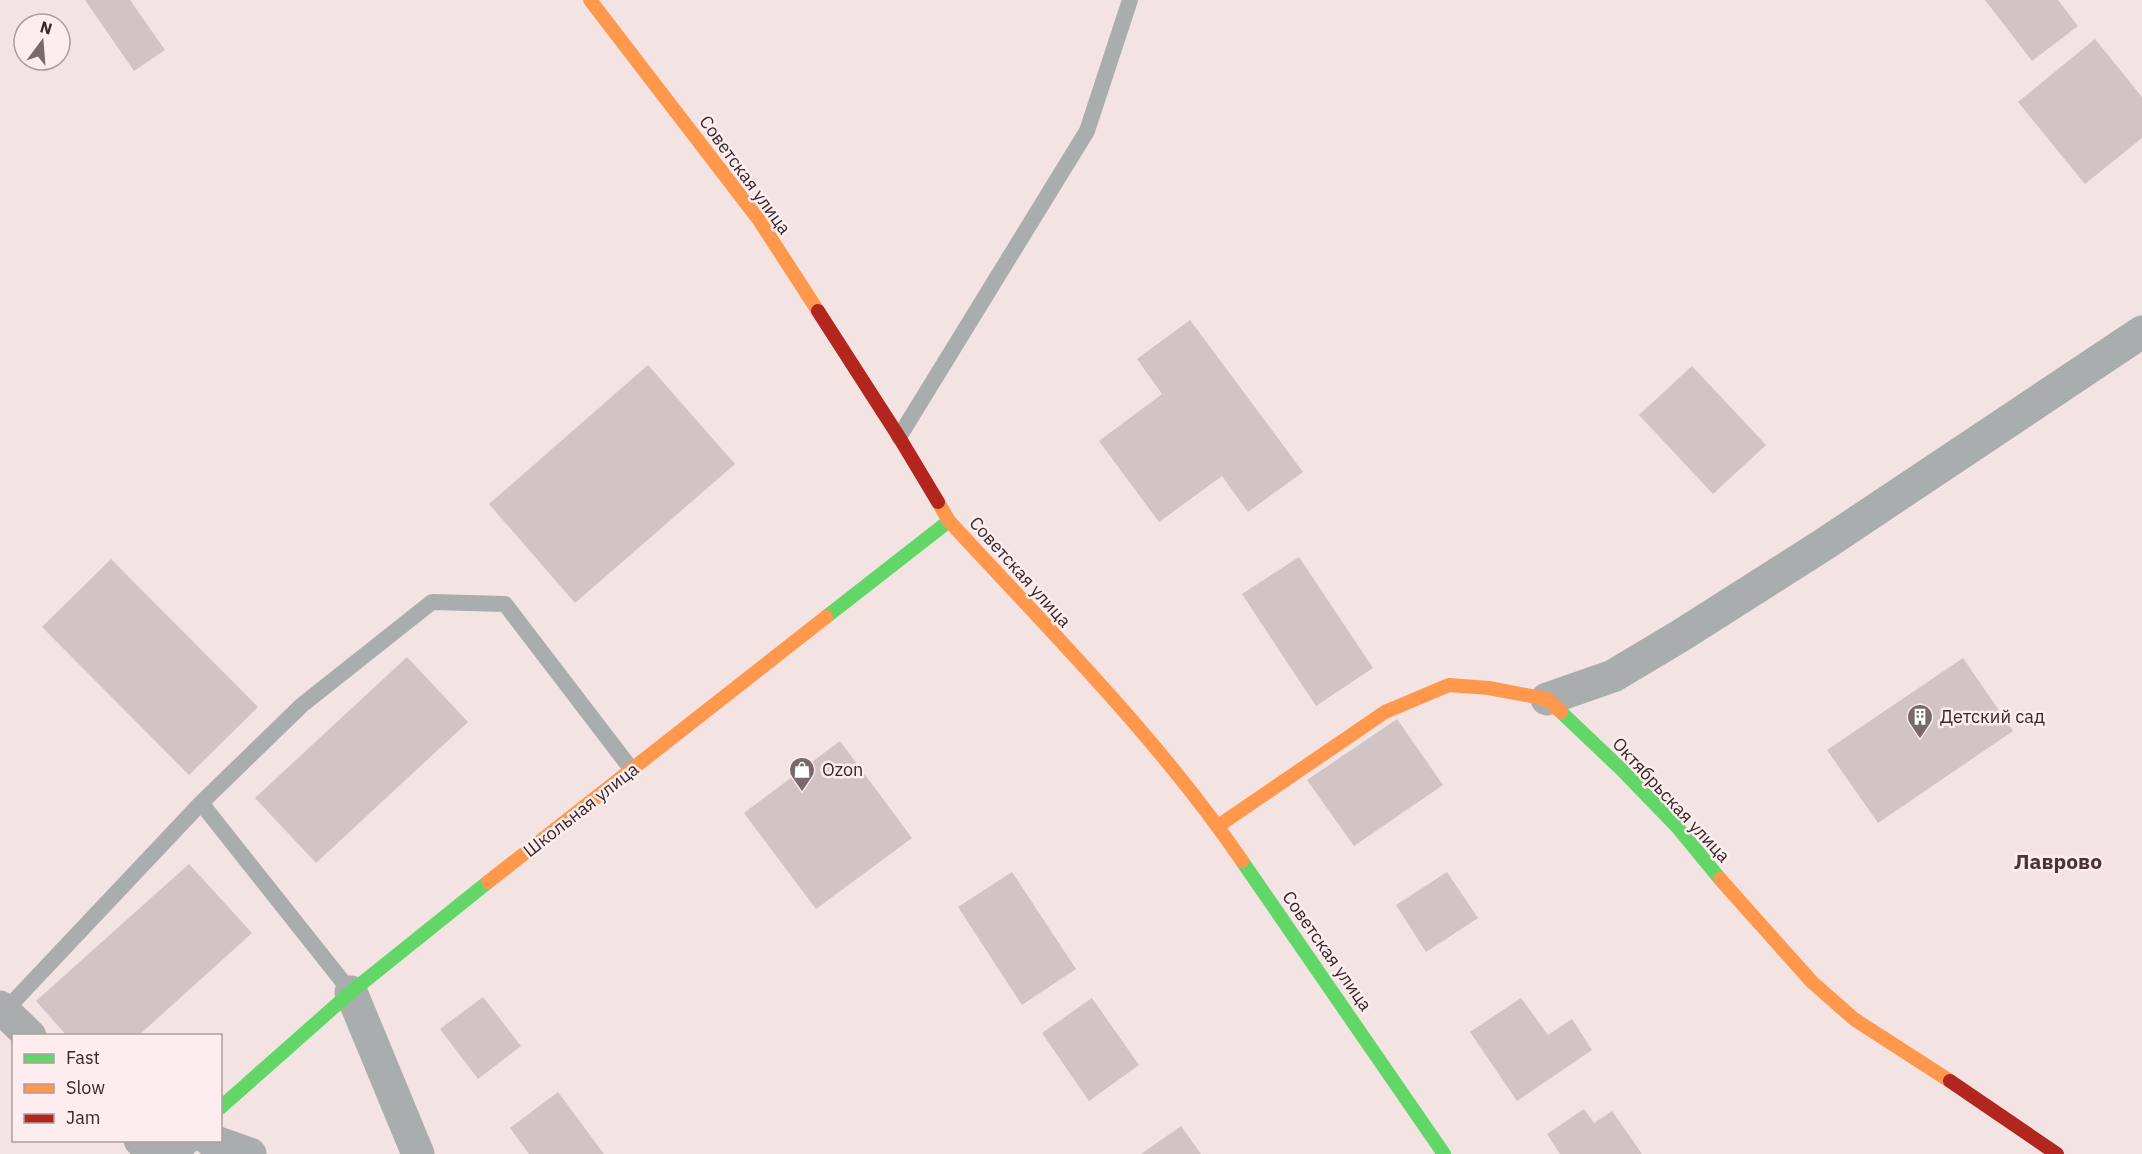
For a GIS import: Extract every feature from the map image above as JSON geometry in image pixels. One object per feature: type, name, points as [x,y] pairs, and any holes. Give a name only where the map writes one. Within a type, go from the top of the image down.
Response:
[{"type":"street","name":"Советская улица","points":[[590,0],[759,220],[899,437],[949,521],[1129,718],[1218,826],[1444,1154]]},
{"type":"street","points":[[1218,826],[1385,712],[1449,685],[1489,688],[1547,699],[1612,676],[1680,636],[1823,545],[2142,332]]},
{"type":"street","name":"Школьная улица","points":[[222,1106],[410,943],[949,521]]},
{"type":"street","name":"Октябрьская улица","points":[[1547,699],[1621,769],[1679,829],[1734,896],[1812,982],[1854,1019],[2057,1154]]},
{"type":"street","points":[[351,992],[418,1154]]},
{"type":"street","points":[[1,1011],[29,1034]]},
{"type":"street","points":[[142,1142],[154,1154]]},
{"type":"street","points":[[169,1154],[182,1142]]},
{"type":"street","points":[[216,1142],[250,1154]]},
{"type":"lane","points":[[899,437],[1087,131],[1130,0]]},
{"type":"lane","points":[[1,1011],[201,803],[302,705],[432,602],[505,604],[632,770]]},
{"type":"lane","points":[[201,803],[351,992]]},
{"type":"building","points":[[85,0],[130,0],[165,50],[134,71]]},
{"type":"building","points":[[1985,0],[2058,0],[2078,26],[2032,61]]},
{"type":"building","points":[[2095,39],[2142,97],[2142,138],[2085,184],[2018,102]]},
{"type":"building","points":[[1190,320],[1303,472],[1248,512],[1222,476],[1159,522],[1099,441],[1162,394],[1137,359]]},
{"type":"building","points":[[648,365],[735,464],[575,603],[489,504]]},
{"type":"building","points":[[1692,366],[1766,445],[1713,494],[1639,415]]},
{"type":"building","points":[[1299,557],[1373,668],[1316,706],[1242,594]]},
{"type":"building","points":[[111,559],[258,707],[189,775],[42,627]]},
{"type":"building","points":[[407,657],[468,722],[316,863],[255,798]]},
{"type":"building","name":"Детский сад","points":[[1963,658],[2013,731],[1878,823],[1827,750]]},
{"type":"building","points":[[1397,719],[1443,785],[1354,846],[1307,780]]},
{"type":"building","points":[[840,741],[912,838],[816,909],[744,813]]},
{"type":"building","points":[[189,864],[252,933],[140,1034],[65,1034],[36,1001]]},
{"type":"building","points":[[1012,872],[1076,969],[1022,1005],[958,907]]},
{"type":"building","points":[[1447,872],[1478,918],[1426,952],[1396,905]]},
{"type":"building","points":[[483,997],[521,1046],[478,1079],[440,1029]]},
{"type":"building","points":[[1092,998],[1139,1065],[1089,1101],[1042,1033]]},
{"type":"building","points":[[1521,998],[1548,1035],[1572,1019],[1592,1050],[1517,1101],[1470,1032]]},
{"type":"building","points":[[558,1092],[604,1154],[529,1154],[510,1128]]},
{"type":"building","points":[[1584,1109],[1594,1123],[1612,1111],[1642,1154],[1560,1154],[1547,1134]]},
{"type":"building","points":[[1181,1126],[1201,1154],[1141,1154]]},
{"type":"traffic: fast","points":[[826,617],[949,521]]},
{"type":"traffic: fast","points":[[1561,712],[1679,829],[1720,879]]},
{"type":"traffic: fast","points":[[1242,861],[1444,1154]]},
{"type":"traffic: fast","points":[[222,1106],[351,992],[488,882]]},
{"type":"traffic: slow","points":[[590,0],[759,220],[818,311]]},
{"type":"traffic: slow","points":[[938,502],[949,521],[1139,728],[1175,771],[1242,861]]},
{"type":"traffic: slow","points":[[488,882],[826,617]]},
{"type":"traffic: slow","points":[[1218,826],[1385,712],[1449,685],[1489,688],[1547,699],[1561,712]]},
{"type":"traffic: slow","points":[[1720,879],[1812,982],[1854,1019],[1950,1081]]},
{"type":"traffic: jam","points":[[818,311],[938,502]]},
{"type":"traffic: jam","points":[[1950,1081],[2057,1154]]},
{"type":"place","name":"Детский сад","points":[[1920,740]]},
{"type":"place","name":"Ozon","points":[[802,793]]},
{"type":"district","name":"Лаврово","points":[[2058,862]]}]
